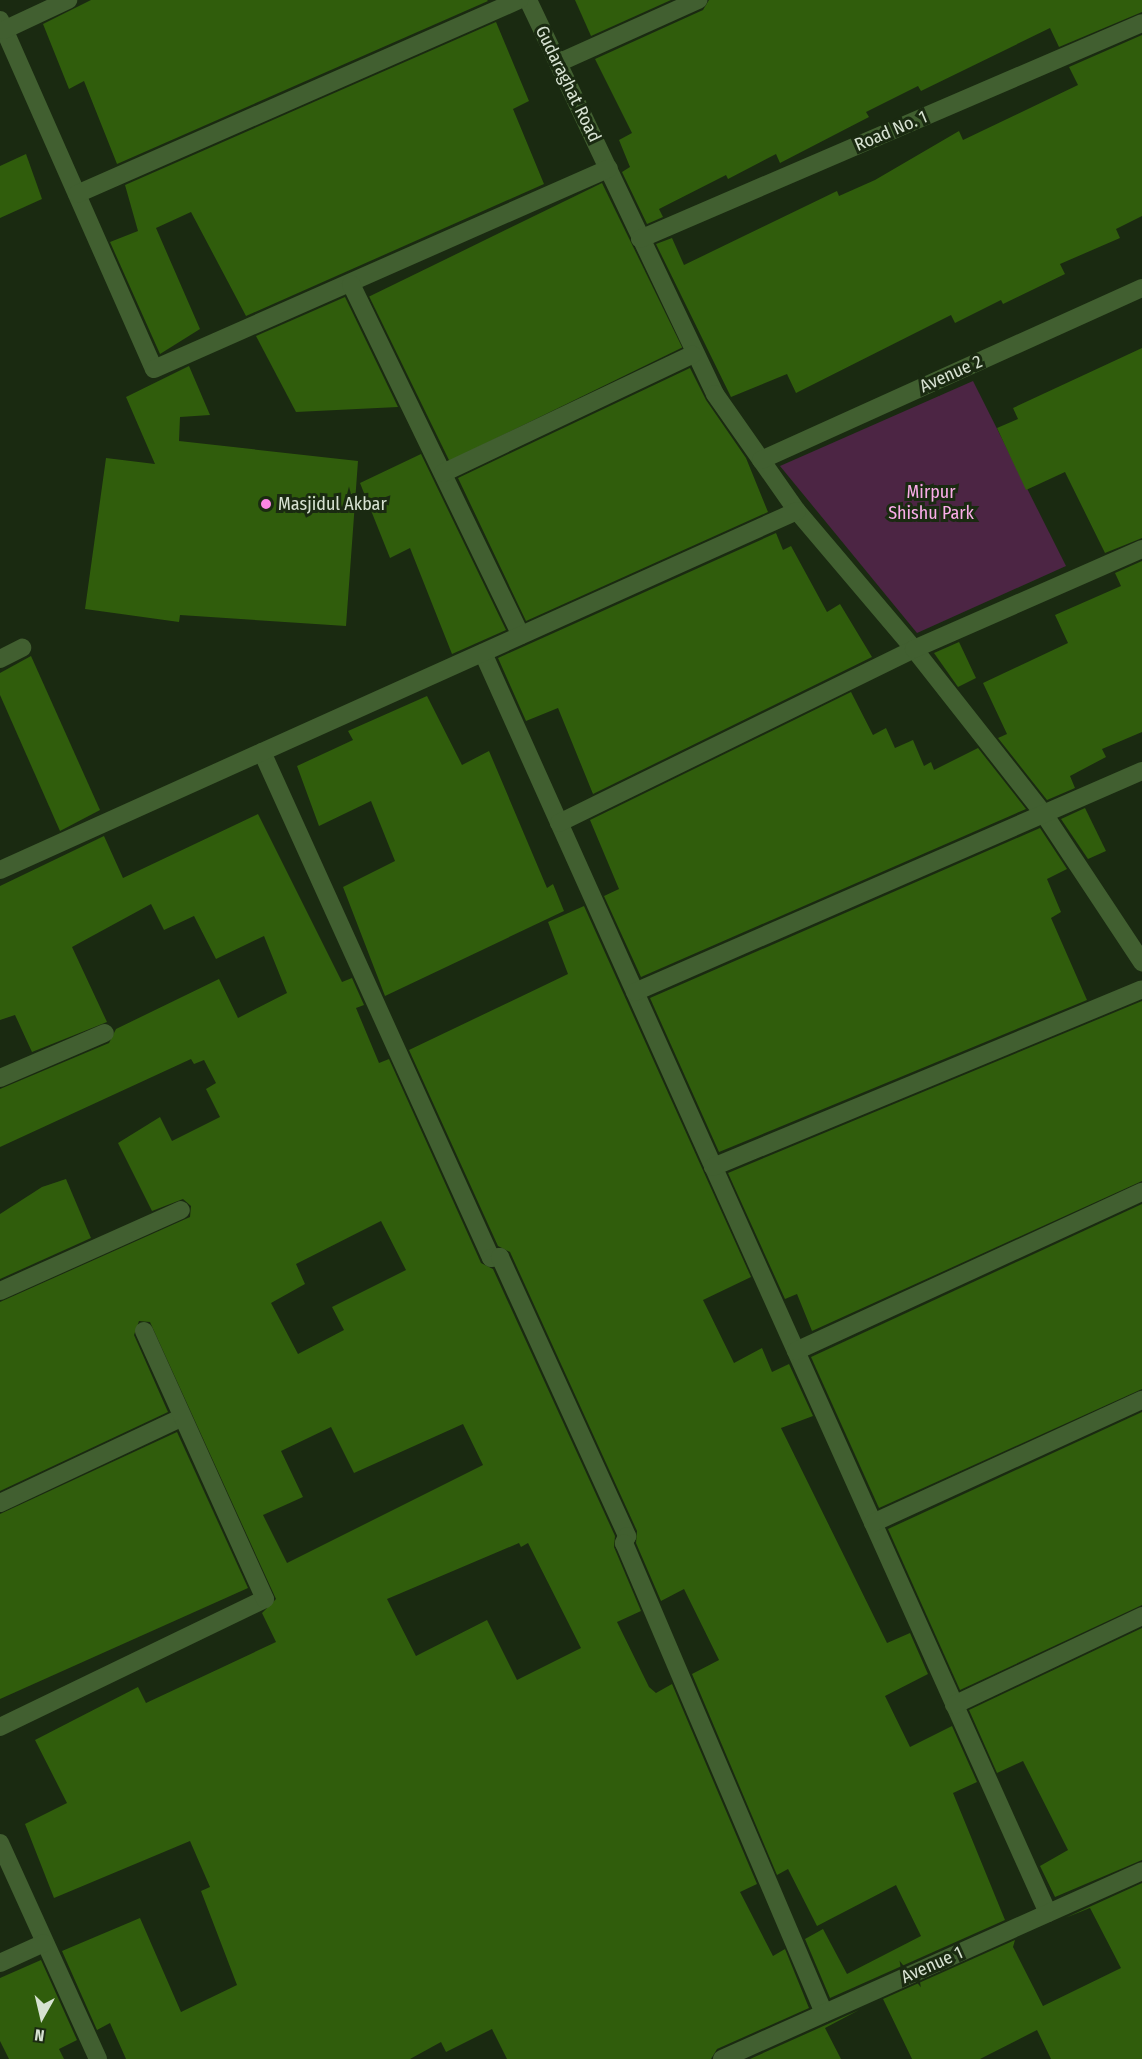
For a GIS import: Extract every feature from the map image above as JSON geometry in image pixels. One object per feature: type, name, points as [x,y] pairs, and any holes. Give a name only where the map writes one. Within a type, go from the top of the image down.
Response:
[{"type":"street","points":[[68,0],[2,25],[154,369],[351,284],[609,168]]},
{"type":"street","points":[[77,194],[519,0]]},
{"type":"street","name":"Gudaraghat Road","points":[[528,0],[609,168],[692,355],[797,511],[914,648],[1044,814],[1142,962]]},
{"type":"street","points":[[558,63],[698,0]]},
{"type":"street","name":"Road No. 1","points":[[640,239],[1142,23]]},
{"type":"street","points":[[351,284],[520,635]]},
{"type":"street","name":"Avenue 2","points":[[761,460],[1142,288]]},
{"type":"street","points":[[443,473],[692,355]]},
{"type":"street","points":[[0,870],[797,511]]},
{"type":"street","points":[[559,823],[914,648],[1142,549]]},
{"type":"street","points":[[0,659],[22,648]]},
{"type":"street","points":[[483,653],[1048,1913]]},
{"type":"street","points":[[262,752],[491,1258],[500,1257],[627,1536],[624,1543],[824,2013]]},
{"type":"street","points":[[635,992],[1142,771]]},
{"type":"street","points":[[713,1167],[1142,989]]},
{"type":"street","points":[[0,1078],[105,1033]]},
{"type":"street","points":[[796,1351],[1142,1192]]},
{"type":"street","points":[[0,1291],[181,1210]]},
{"type":"street","points":[[0,1727],[264,1599],[144,1331]]},
{"type":"street","points":[[873,1523],[1142,1400]]},
{"type":"street","points":[[0,1503],[181,1418]]},
{"type":"street","points":[[954,1705],[1142,1616]]},
{"type":"street","points":[[0,1843],[98,2059]]},
{"type":"street","name":"Avenue 1","points":[[722,2059],[1142,1871]]},
{"type":"street","points":[[0,1963],[44,1943]]},
{"type":"green space","name":"Mirpur Shishu Park","points":[[973,381],[1066,566],[917,633],[780,466]]},
{"type":"building","points":[[91,0],[488,1],[117,164],[84,81],[69,89],[43,24]]},
{"type":"building","points":[[575,0],[671,0],[591,36]]},
{"type":"building","points":[[709,0],[1142,0],[1142,12],[1059,47],[1050,28],[921,91],[918,86],[866,112],[869,117],[780,163],[776,154],[728,179],[726,175],[659,209],[663,217],[647,224],[622,172],[630,167],[619,140],[632,133],[595,59],[703,10]]},
{"type":"building","points":[[496,22],[529,101],[513,109],[544,184],[246,316],[191,212],[156,228],[200,329],[160,354],[110,242],[138,231],[125,185]]},
{"type":"building","points":[[1142,35],[1142,216],[1116,229],[1120,238],[1060,264],[1065,274],[1003,304],[1001,300],[955,323],[951,315],[796,393],[787,374],[731,397],[656,244],[672,238],[684,265],[837,191],[839,196],[875,180],[959,131],[963,140],[1078,85],[1069,67]]},
{"type":"building","points":[[26,154],[42,199],[0,218],[0,166]]},
{"type":"building","points":[[602,183],[682,347],[449,461],[369,297]]},
{"type":"building","points":[[345,297],[398,407],[296,412],[256,336]]},
{"type":"building","points":[[1142,348],[1142,538],[1105,553],[1065,472],[1026,490],[997,428],[1018,419],[1013,408]]},
{"type":"building","points":[[189,366],[210,415],[180,417],[179,441],[358,461],[346,626],[180,615],[179,622],[85,609],[106,458],[155,464],[126,397]]},
{"type":"building","points":[[690,368],[706,400],[746,458],[768,512],[526,621],[458,478]]},
{"type":"building","points":[[421,454],[506,630],[452,654],[410,548],[390,558],[360,483]]},
{"type":"building","points":[[776,533],[783,550],[791,546],[827,612],[840,604],[872,657],[593,794],[558,708],[526,721],[498,658]]},
{"type":"building","points":[[1142,561],[1142,732],[1102,749],[1106,757],[1070,776],[1075,788],[1047,800],[998,738],[1007,734],[983,683],[1068,643],[1055,615],[1121,586],[1115,573]]},
{"type":"building","points":[[959,642],[976,678],[958,687],[934,653]]},
{"type":"building","points":[[31,656],[100,810],[60,831],[0,695],[0,673]]},
{"type":"building","points":[[851,692],[873,735],[886,728],[895,748],[913,740],[924,766],[931,762],[934,770],[978,748],[1026,809],[641,977],[604,896],[619,889],[590,820]]},
{"type":"building","points":[[427,696],[462,765],[489,751],[547,888],[553,884],[564,911],[385,996],[343,887],[395,861],[371,801],[319,826],[297,766],[353,740],[348,731]]},
{"type":"building","points":[[1085,808],[1106,851],[1088,859],[1061,819]]},
{"type":"building","points":[[258,814],[342,982],[352,978],[364,1005],[356,1008],[379,1063],[389,1059],[481,1263],[493,1269],[615,1536],[614,1547],[641,1611],[617,1622],[649,1687],[656,1693],[672,1684],[757,1884],[740,1892],[773,1956],[785,1949],[809,2008],[717,2049],[711,2059],[507,2059],[492,2029],[446,2052],[441,2042],[410,2059],[126,2059],[110,2023],[97,2030],[62,1951],[140,1918],[181,2012],[237,1985],[201,1891],[210,1887],[190,1841],[54,1898],[25,1824],[67,1803],[35,1740],[138,1687],[146,1703],[276,1642],[262,1613],[276,1599],[150,1322],[139,1321],[134,1335],[168,1412],[0,1491],[0,1302],[190,1217],[191,1206],[183,1199],[152,1211],[118,1143],[160,1117],[172,1141],[220,1117],[206,1089],[216,1083],[204,1060],[194,1064],[191,1059],[0,1147],[0,1089],[109,1043],[116,1029],[219,979],[238,1018],[287,993],[264,936],[216,959],[194,916],[164,930],[151,904],[72,947],[107,1022],[32,1052],[15,1015],[0,1020],[0,886],[104,836],[123,878]],"holes":[[[381,1221],[406,1270],[332,1307],[344,1330],[298,1354],[271,1303],[305,1284],[296,1264]],[[463,1424],[483,1465],[287,1563],[263,1515],[303,1497],[281,1451],[331,1427],[354,1473]],[[519,1543],[521,1547],[528,1543],[581,1648],[517,1680],[487,1620],[416,1656],[387,1599]]]},
{"type":"building","points":[[1040,828],[1067,869],[1047,879],[1061,912],[1051,918],[1087,1000],[719,1152],[650,998]]},
{"type":"building","points":[[584,906],[751,1277],[703,1300],[734,1363],[762,1348],[772,1372],[789,1364],[813,1416],[781,1428],[887,1643],[910,1633],[928,1674],[885,1696],[910,1747],[952,1726],[977,1782],[953,1793],[1005,1920],[830,1998],[805,1939],[823,1929],[847,1974],[921,1936],[896,1885],[817,1926],[788,1869],[777,1875],[692,1674],[719,1660],[684,1589],[661,1601],[636,1543],[637,1531],[510,1252],[498,1246],[409,1050],[568,974],[548,922]]},
{"type":"building","points":[[1142,1001],[1142,1181],[812,1331],[797,1294],[785,1299],[728,1173]]},
{"type":"building","points":[[66,1179],[91,1238],[0,1279],[0,1214],[42,1187]]},
{"type":"building","points":[[1142,1204],[1142,1389],[879,1508],[811,1357]]},
{"type":"building","points":[[1142,1412],[1142,1605],[960,1690],[888,1529]]},
{"type":"building","points":[[177,1432],[248,1588],[0,1699],[0,1514]]},
{"type":"building","points":[[1142,1628],[1142,1860],[1055,1897],[1040,1866],[1068,1850],[1023,1761],[997,1773],[969,1710]]},
{"type":"building","points":[[1142,1883],[1142,2059],[1051,2059],[1037,2030],[980,2059],[912,2059],[883,1999],[1015,1940],[1013,1947],[1043,2006],[1121,1968],[1090,1908],[1065,1918]]},
{"type":"building","points":[[41,1960],[77,2040],[59,2049],[64,2059],[9,2059],[0,2041],[0,1978]]},
{"type":"building","points":[[859,2010],[825,2028],[841,2059],[750,2059]]},
{"type":"place","name":"Masjidul Akbar","points":[[266,504]]}]
